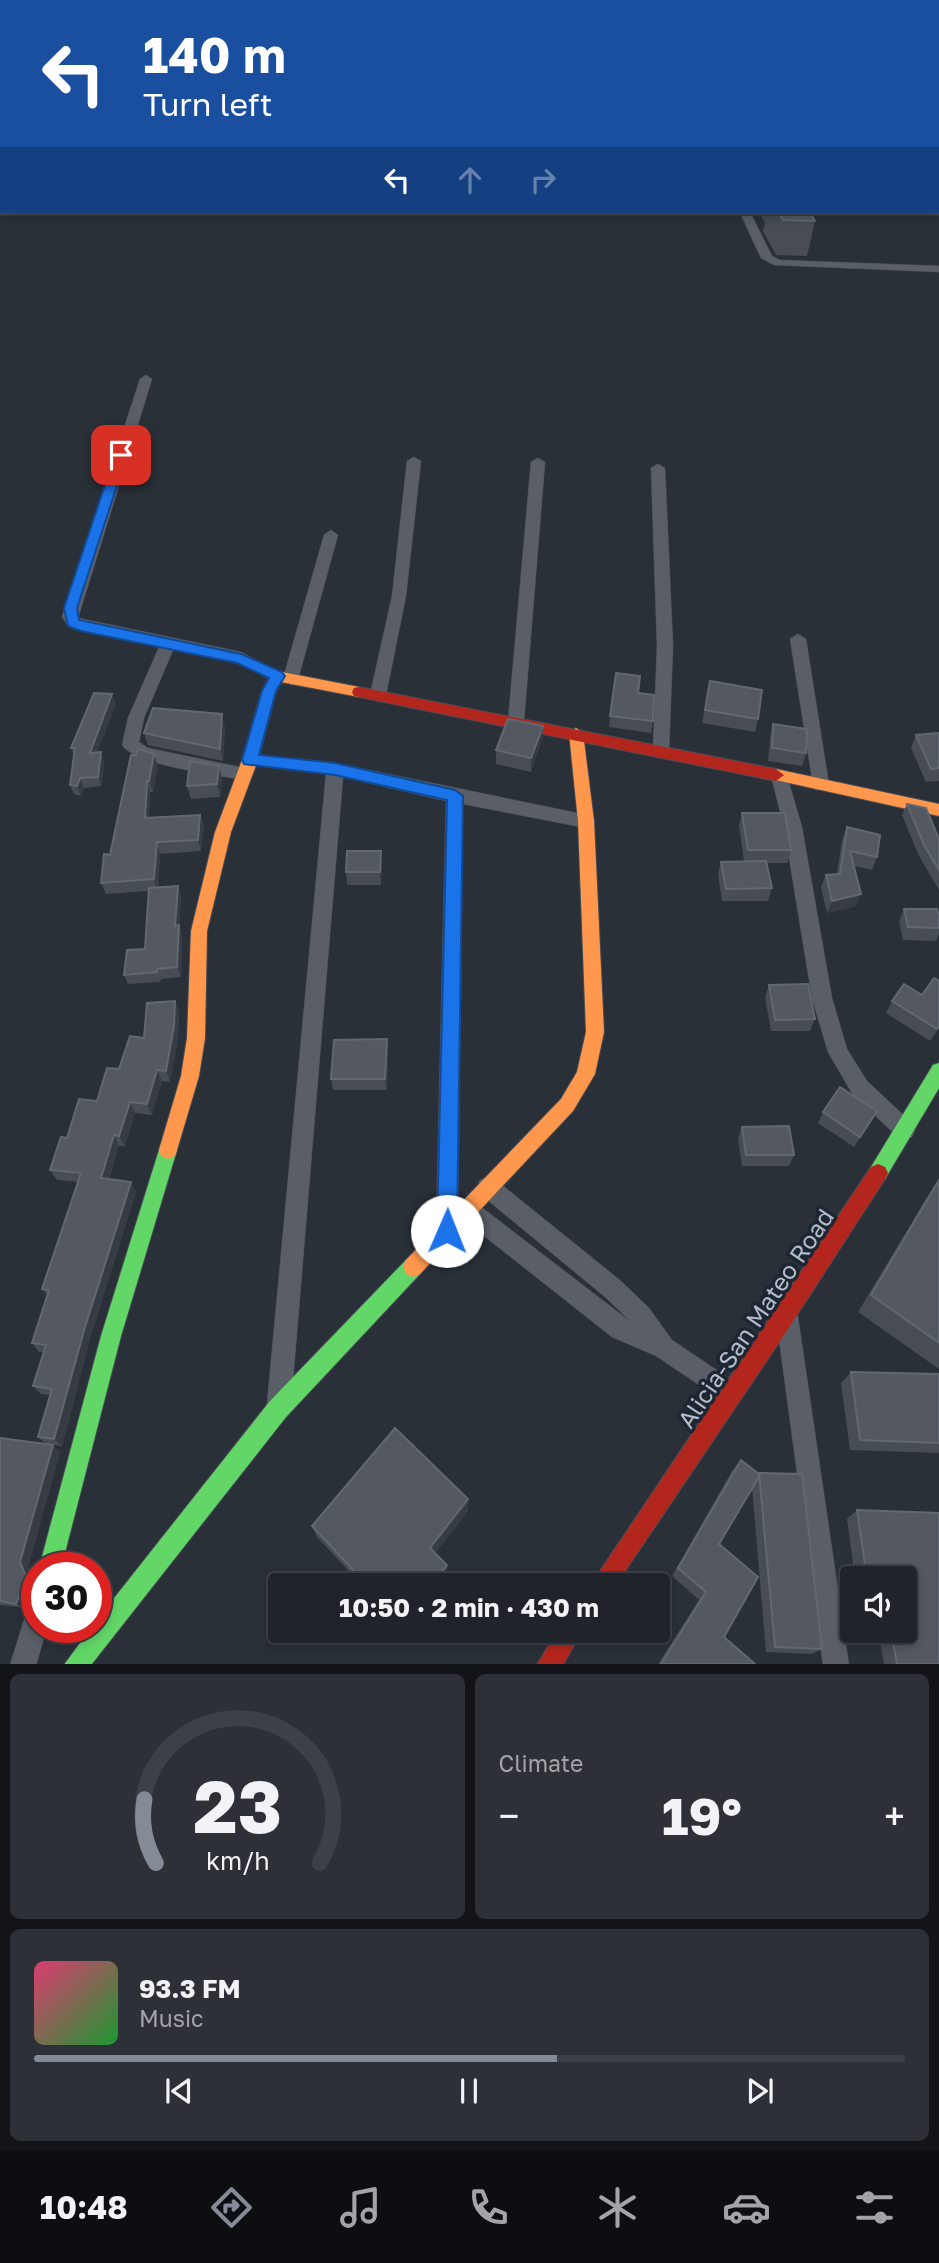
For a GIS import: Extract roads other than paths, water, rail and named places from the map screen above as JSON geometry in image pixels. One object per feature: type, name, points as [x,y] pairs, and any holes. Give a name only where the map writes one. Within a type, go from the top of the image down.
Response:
[{"type":"street","points":[[746,214],[767,258],[778,264],[939,269]]},
{"type":"street","points":[[146,379],[70,617],[73,622],[81,626],[169,642],[241,659],[284,677],[661,750],[939,810]]},
{"type":"street","points":[[378,695],[399,596],[414,461]]},
{"type":"street","points":[[516,721],[538,462]]},
{"type":"street","points":[[658,468],[666,646],[661,750]]},
{"type":"street","points":[[54,1552],[111,1336],[190,1076],[196,1038],[199,931],[223,832],[247,767],[269,691],[284,677],[331,535]]},
{"type":"street","points":[[798,639],[821,785]]},
{"type":"street","points":[[169,642],[136,718],[130,745],[144,753],[247,767],[335,769],[586,821]]},
{"type":"street","points":[[76,1664],[278,1409],[567,1105],[586,1074],[595,1032],[586,821],[576,733]]},
{"type":"street","points":[[278,1409],[335,769]]},
{"type":"street","points":[[779,776],[793,827],[822,998],[838,1052],[860,1088],[905,1129]]},
{"type":"street","points":[[447,1231],[455,796]]},
{"type":"street","name":"Alicia-San Mateo Road","points":[[610,1573],[731,1393],[787,1317],[939,1071]]},
{"type":"street","points":[[488,1187],[613,1289],[641,1316],[664,1348]]},
{"type":"street","points":[[468,1210],[620,1329],[664,1348],[731,1393]]},
{"type":"street","points":[[787,1317],[836,1664]]},
{"type":"street","points":[[23,1664],[29,1643]]},
{"type":"street","points":[[549,1664],[562,1643]]}]
